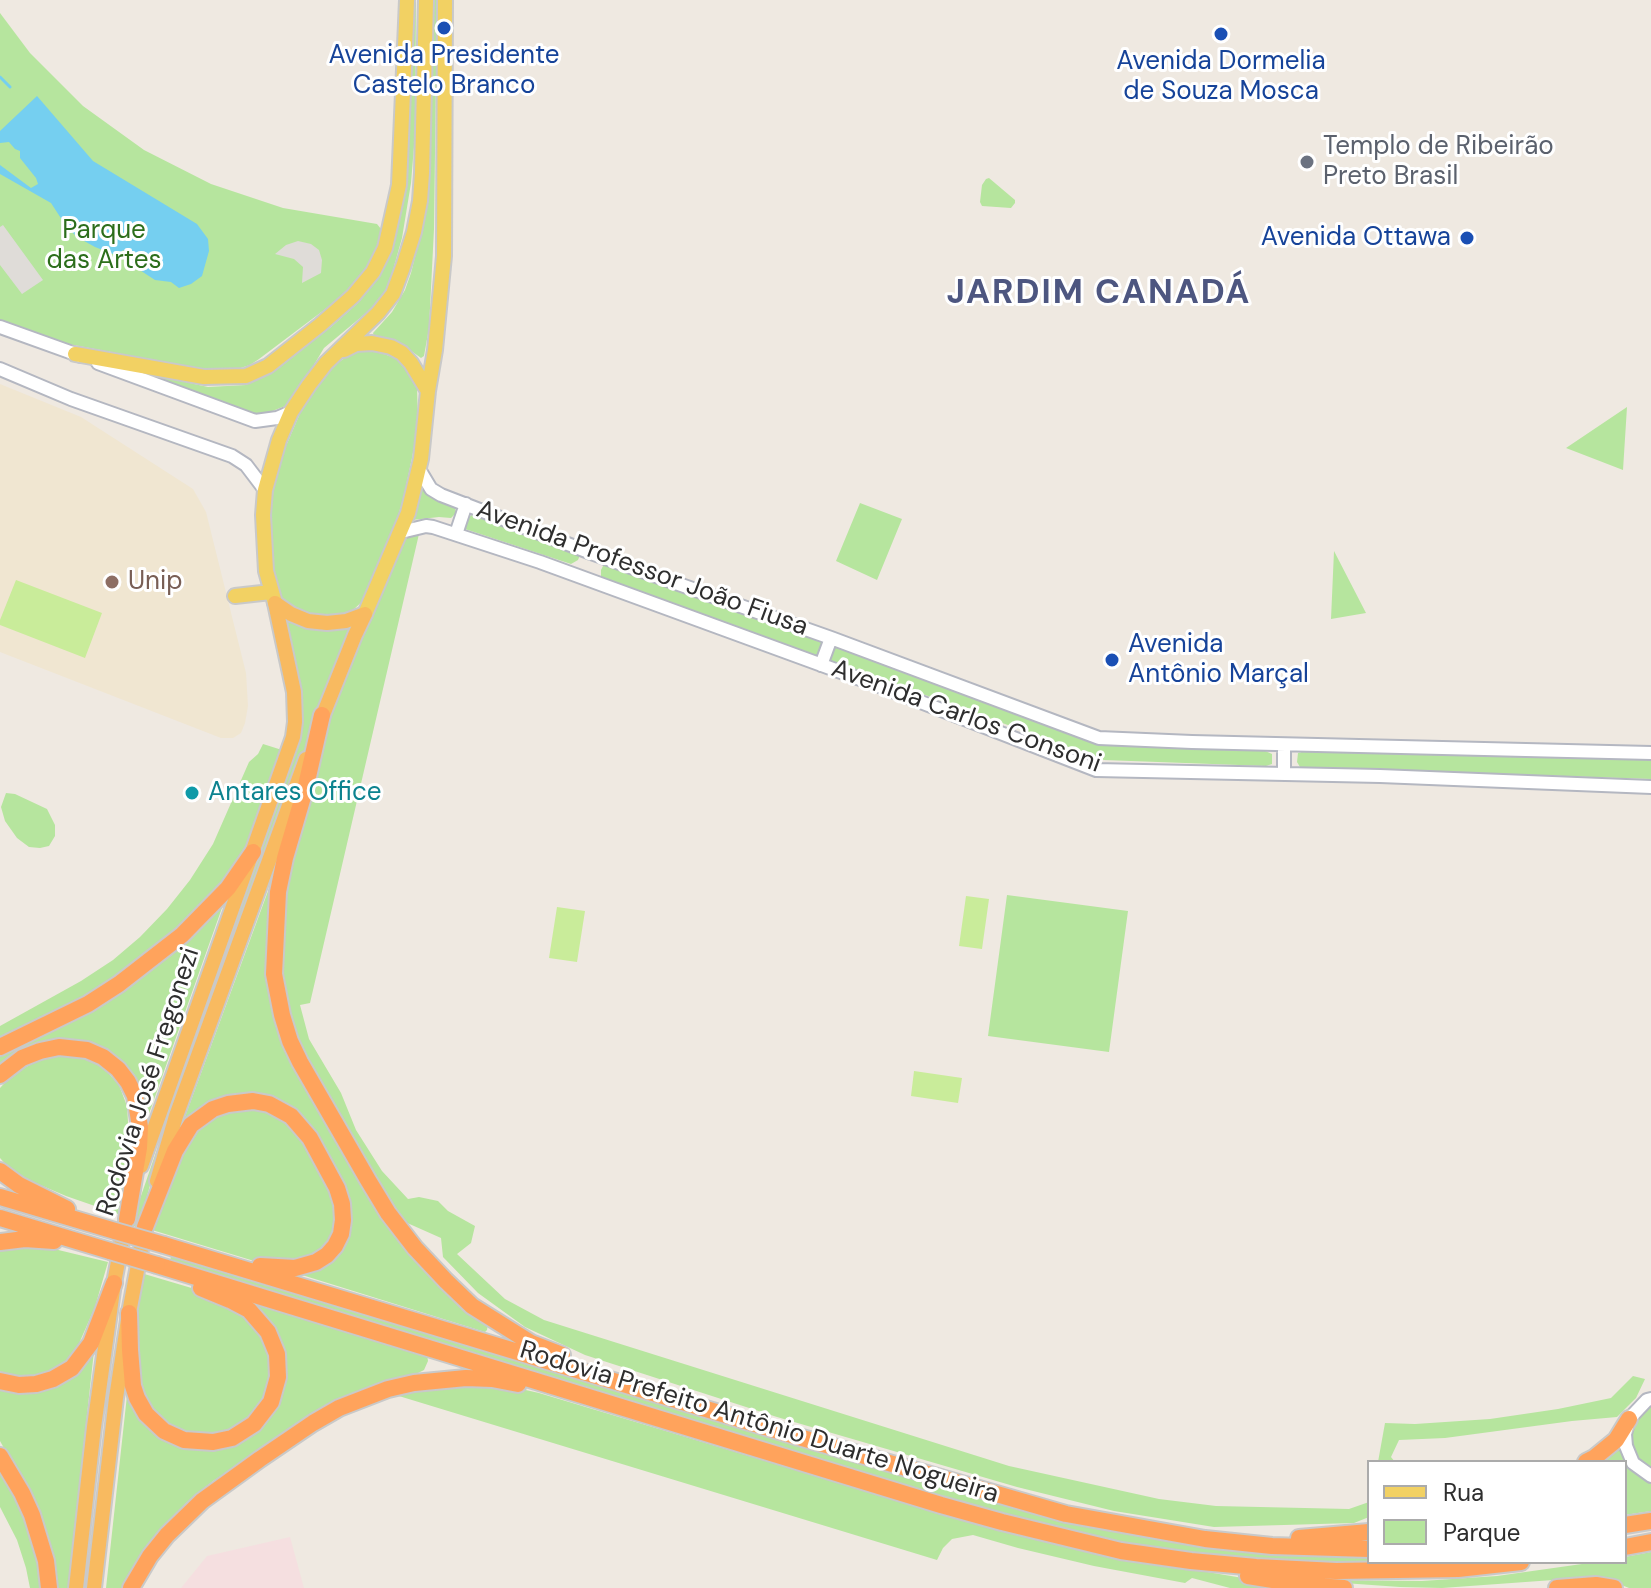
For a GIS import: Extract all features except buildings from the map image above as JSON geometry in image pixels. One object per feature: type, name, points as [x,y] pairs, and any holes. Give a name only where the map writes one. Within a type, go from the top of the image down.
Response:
[{"type":"highway","points":[[273,598],[291,614],[308,621],[346,621],[365,614]]},
{"type":"highway","name":"Rodovia José Fregonezi","points":[[76,1588],[114,1283],[115,1226],[143,1160],[293,737],[294,692],[273,598]]},
{"type":"highway","name":"Rodovia José Fregonezi","points":[[94,1588],[129,1313],[145,1227],[169,1137],[322,715],[365,614]]},
{"type":"highway","points":[[322,715],[285,858],[275,922],[274,974],[278,999],[290,1041],[300,1062],[388,1213],[415,1248],[472,1306],[531,1343],[653,1392]]},
{"type":"highway","points":[[0,1047],[88,1004],[119,984],[182,935],[228,888],[253,852]]},
{"type":"highway","points":[[0,1075],[22,1058],[40,1051],[59,1047],[87,1050],[103,1057],[128,1082],[135,1096],[140,1127],[139,1148],[115,1226],[19,1185],[0,1171]]},
{"type":"highway","points":[[145,1227],[180,1141],[191,1125],[220,1106],[244,1101],[269,1104],[291,1116],[310,1138],[340,1196],[342,1228],[331,1251],[311,1265],[287,1269],[188,1252]]},
{"type":"highway","name":"Rodovia Prefeito Antônio Duarte Nogueira","points":[[0,1197],[115,1226],[164,1245],[792,1435],[1066,1514],[1205,1539],[1272,1546],[1367,1549]]},
{"type":"highway","name":"Rodovia Prefeito Antônio Duarte Nogueira","points":[[0,1218],[971,1514],[1121,1551],[1217,1564],[1336,1571],[1458,1569],[1503,1564]]},
{"type":"highway","points":[[0,1242],[25,1239],[102,1248]]},
{"type":"highway","points":[[129,1313],[133,1386],[141,1406],[158,1427],[184,1440],[213,1442],[239,1435],[265,1411],[274,1394],[279,1370],[275,1346],[263,1324],[249,1310],[183,1281],[157,1265]]},
{"type":"highway","points":[[0,1381],[19,1385],[36,1384],[72,1368],[91,1343],[114,1283]]},
{"type":"highway","points":[[131,1588],[167,1535],[213,1492],[313,1423],[350,1403],[388,1389],[443,1379],[492,1379],[649,1414]]},
{"type":"highway","points":[[1590,1460],[1616,1440],[1629,1419]]},
{"type":"highway","points":[[0,1456],[32,1515],[46,1561],[49,1588]]},
{"type":"highway","points":[[1627,1525],[1651,1521]]},
{"type":"highway","points":[[1205,1539],[1294,1539],[1367,1532]]},
{"type":"highway","points":[[1627,1547],[1651,1542]]},
{"type":"highway","points":[[1121,1551],[1203,1569],[1303,1585],[1344,1588]]},
{"type":"highway","points":[[1557,1588],[1596,1585],[1614,1588]]},
{"type":"main road","points":[[75,354],[204,377],[246,376],[268,366],[353,296],[373,272],[385,248],[399,185],[407,0]]},
{"type":"main road","points":[[235,596],[273,598],[264,556],[263,515],[265,490],[279,440],[291,412],[309,385],[326,363],[378,313],[393,294],[403,267],[420,201],[426,0]]},
{"type":"main road","points":[[365,614],[408,513],[419,469],[435,350],[445,235],[445,0]]},
{"type":"main road","points":[[4,330],[255,421],[277,418],[291,412]]},
{"type":"main road","points":[[337,353],[356,344],[391,347],[411,363],[428,391]]},
{"type":"main road","points":[[0,369],[71,399],[232,456],[246,465],[265,490]]},
{"type":"main road","name":"Avenida Professor João Fiusa","points":[[419,469],[436,492],[466,504],[591,553],[1099,738]]},
{"type":"main road","points":[[456,534],[466,504]]},
{"type":"main road","name":"Avenida Carlos Consoni","points":[[401,532],[426,526],[441,529],[540,562],[1096,770],[1389,776],[1651,787]]},
{"type":"main road","points":[[821,665],[831,638]]},
{"type":"main road","name":"Avenida Carlos Consoni","points":[[1099,738],[1651,753]]},
{"type":"main road","points":[[1284,745],[1284,774]]},
{"type":"main road","points":[[1650,1396],[1629,1419],[1625,1434],[1628,1455],[1633,1463],[1651,1476]]},
{"type":"shaded area","points":[[3,225],[43,280],[22,294],[0,265],[0,227]]},
{"type":"shaded area","points":[[298,241],[319,250],[322,260],[321,273],[302,283],[303,267],[294,259],[275,254],[286,245]]},
{"type":"shaded area","name":"Unip","points":[[0,384],[81,417],[193,489],[206,512],[246,673],[248,706],[241,733],[233,738],[221,738],[0,652]]},
{"type":"shaded area","points":[[290,1537],[304,1588],[181,1588],[207,1556]]},
{"type":"green space","points":[[412,0],[416,2],[415,134],[411,183],[402,238],[385,292],[372,308],[324,348],[296,395],[285,406],[265,414],[249,413],[149,377],[149,374],[208,387],[246,385],[268,374],[331,327],[360,301],[370,287],[384,264]]},
{"type":"green space","points":[[432,0],[437,0],[434,229],[429,328],[421,358],[396,340],[374,336],[373,333],[392,312],[405,290],[420,237],[430,171]]},
{"type":"green space","name":"Parque das Artes","points":[[0,13],[30,53],[83,106],[144,150],[211,184],[283,208],[377,224],[382,237],[363,275],[344,295],[259,359],[231,371],[210,371],[58,342],[0,320]]},
{"type":"green space","points":[[989,178],[1015,200],[1011,208],[982,206],[982,185]]},
{"type":"green space","points":[[373,350],[395,358],[409,371],[417,386],[418,424],[412,458],[395,525],[366,598],[343,616],[322,619],[299,612],[284,602],[276,591],[269,523],[274,487],[283,453],[301,411],[317,384],[337,363],[353,353]]},
{"type":"green space","points":[[1627,407],[1623,470],[1566,448]]},
{"type":"green space","points":[[423,486],[440,501],[455,507],[456,513],[451,518],[412,520]]},
{"type":"green space","points":[[860,503],[902,519],[877,580],[836,561]]},
{"type":"green space","points":[[473,514],[580,555],[578,560],[571,564],[465,529],[467,519]]},
{"type":"green space","points":[[419,534],[310,1003],[300,1005],[309,1039],[341,1093],[356,1130],[382,1171],[408,1199],[419,1197],[438,1201],[448,1211],[475,1226],[471,1243],[457,1254],[505,1299],[544,1320],[1009,1466],[1159,1499],[1216,1506],[1349,1509],[1367,1503],[1367,1518],[1354,1523],[1214,1527],[1114,1511],[1017,1487],[777,1417],[585,1355],[525,1327],[478,1293],[443,1257],[441,1238],[405,1222],[303,1061],[279,974],[281,915],[305,802],[330,718],[403,535]]},
{"type":"green space","points":[[1334,551],[1366,613],[1331,619]]},
{"type":"green space","points":[[613,561],[1101,743],[1263,750],[1272,754],[1272,764],[1104,760],[601,577],[604,564]]},
{"type":"green space","points":[[16,580],[102,613],[85,658],[0,625]]},
{"type":"green space","points":[[285,616],[307,628],[328,630],[350,625],[171,1113],[138,1227],[131,1225],[301,730],[299,681]]},
{"type":"green space","points":[[263,744],[282,750],[246,856],[184,925],[115,982],[0,1044],[0,1026],[113,960],[167,909],[213,844],[249,762]]},
{"type":"green space","points":[[1309,750],[1651,760],[1651,779],[1300,767],[1298,753]]},
{"type":"green space","points":[[6,793],[47,809],[55,825],[55,836],[49,846],[29,847],[17,838],[5,821],[1,807]]},
{"type":"green space","points":[[285,845],[273,1001],[361,1178],[488,1324],[485,1332],[302,1275],[318,1270],[329,1261],[345,1232],[314,1137],[244,1097],[179,1133]]},
{"type":"green space","points":[[1007,895],[1128,911],[1109,1052],[988,1036]]},
{"type":"green space","points":[[966,896],[989,899],[982,949],[959,946]]},
{"type":"green space","points":[[223,905],[145,1125],[143,1099],[134,1074],[110,1053],[87,1044],[0,1069],[0,1053],[99,1004],[135,982],[172,955]]},
{"type":"green space","points":[[557,907],[585,911],[577,962],[549,958]]},
{"type":"green space","points":[[58,1054],[100,1064],[119,1085],[127,1106],[129,1137],[118,1214],[31,1181],[9,1168],[0,1158],[0,1088],[12,1075]]},
{"type":"green space","points":[[914,1071],[962,1078],[958,1103],[911,1096]]},
{"type":"green space","points":[[230,1109],[259,1109],[274,1114],[307,1145],[334,1194],[337,1228],[331,1242],[314,1258],[264,1264],[152,1230],[172,1167],[201,1122]]},
{"type":"green space","points":[[10,1246],[46,1247],[108,1262],[95,1307],[74,1355],[54,1372],[28,1378],[0,1371],[0,1250]]},
{"type":"green space","points":[[171,1256],[1079,1524],[1168,1541],[1252,1552],[1367,1557],[1367,1564],[1411,1564],[1341,1566],[1166,1552],[1033,1526],[170,1261]]},
{"type":"green space","points":[[141,1273],[205,1292],[246,1312],[270,1348],[270,1392],[241,1430],[196,1439],[155,1419],[136,1381],[135,1329]]},
{"type":"green space","points":[[258,1303],[427,1354],[428,1361],[424,1370],[414,1375],[368,1388],[322,1408],[213,1481],[185,1504],[156,1536],[124,1588],[106,1588],[129,1377],[158,1432],[243,1439],[284,1380],[254,1305]]},
{"type":"green space","points":[[94,1351],[68,1588],[57,1588],[45,1527],[0,1441],[0,1387],[11,1390]]},
{"type":"green space","points":[[1633,1376],[1645,1379],[1636,1398],[1617,1417],[1445,1438],[1399,1440],[1391,1457],[1393,1460],[1378,1460],[1385,1423],[1490,1419],[1611,1398]]},
{"type":"green space","points":[[418,1386],[508,1386],[539,1393],[1037,1540],[1095,1553],[1302,1588],[1230,1588],[1192,1578],[1185,1583],[1094,1566],[973,1535],[952,1539],[937,1560],[389,1393]]},
{"type":"green space","points":[[1651,1406],[1651,1469],[1637,1458],[1631,1438],[1633,1425],[1641,1413]]},
{"type":"green space","points":[[1620,1443],[1627,1460],[1599,1460]]},
{"type":"green space","points":[[1627,1460],[1636,1472],[1651,1482],[1651,1511],[1627,1515]]},
{"type":"green space","points":[[0,1461],[24,1505],[46,1588],[30,1588],[17,1540],[0,1507]]},
{"type":"green space","points":[[1651,1552],[1651,1588],[1629,1588],[1613,1580],[1595,1577],[1442,1588],[1315,1581],[1422,1581],[1497,1576],[1582,1564],[1627,1564],[1627,1557]]},
{"type":"water","points":[[37,96],[93,161],[197,224],[208,239],[209,251],[202,276],[179,288],[171,282],[155,280],[126,261],[127,253],[123,250],[118,256],[77,237],[51,203],[0,174],[0,165],[31,188],[38,184],[20,158],[20,151],[9,142],[0,143],[0,131]]},
{"type":"waterway","points":[[0,77],[10,87]]},
{"type":"place","name":"Avenida Presidente Castelo Branco","points":[[444,28]]},
{"type":"place","name":"Avenida Dormelia de Souza Mosca","points":[[1221,34]]},
{"type":"place","name":"Templo de Ribeirão Preto Brasil","points":[[1307,162]]},
{"type":"place","name":"Avenida Ottawa","points":[[1467,238]]},
{"type":"place","name":"Unip","points":[[112,582]]},
{"type":"place","name":"Avenida Antônio Marçal","points":[[1112,660]]},
{"type":"place","name":"Antares Office","points":[[192,793]]},
{"type":"district","name":"JARDIM CANADÁ","points":[[1099,294]]}]
